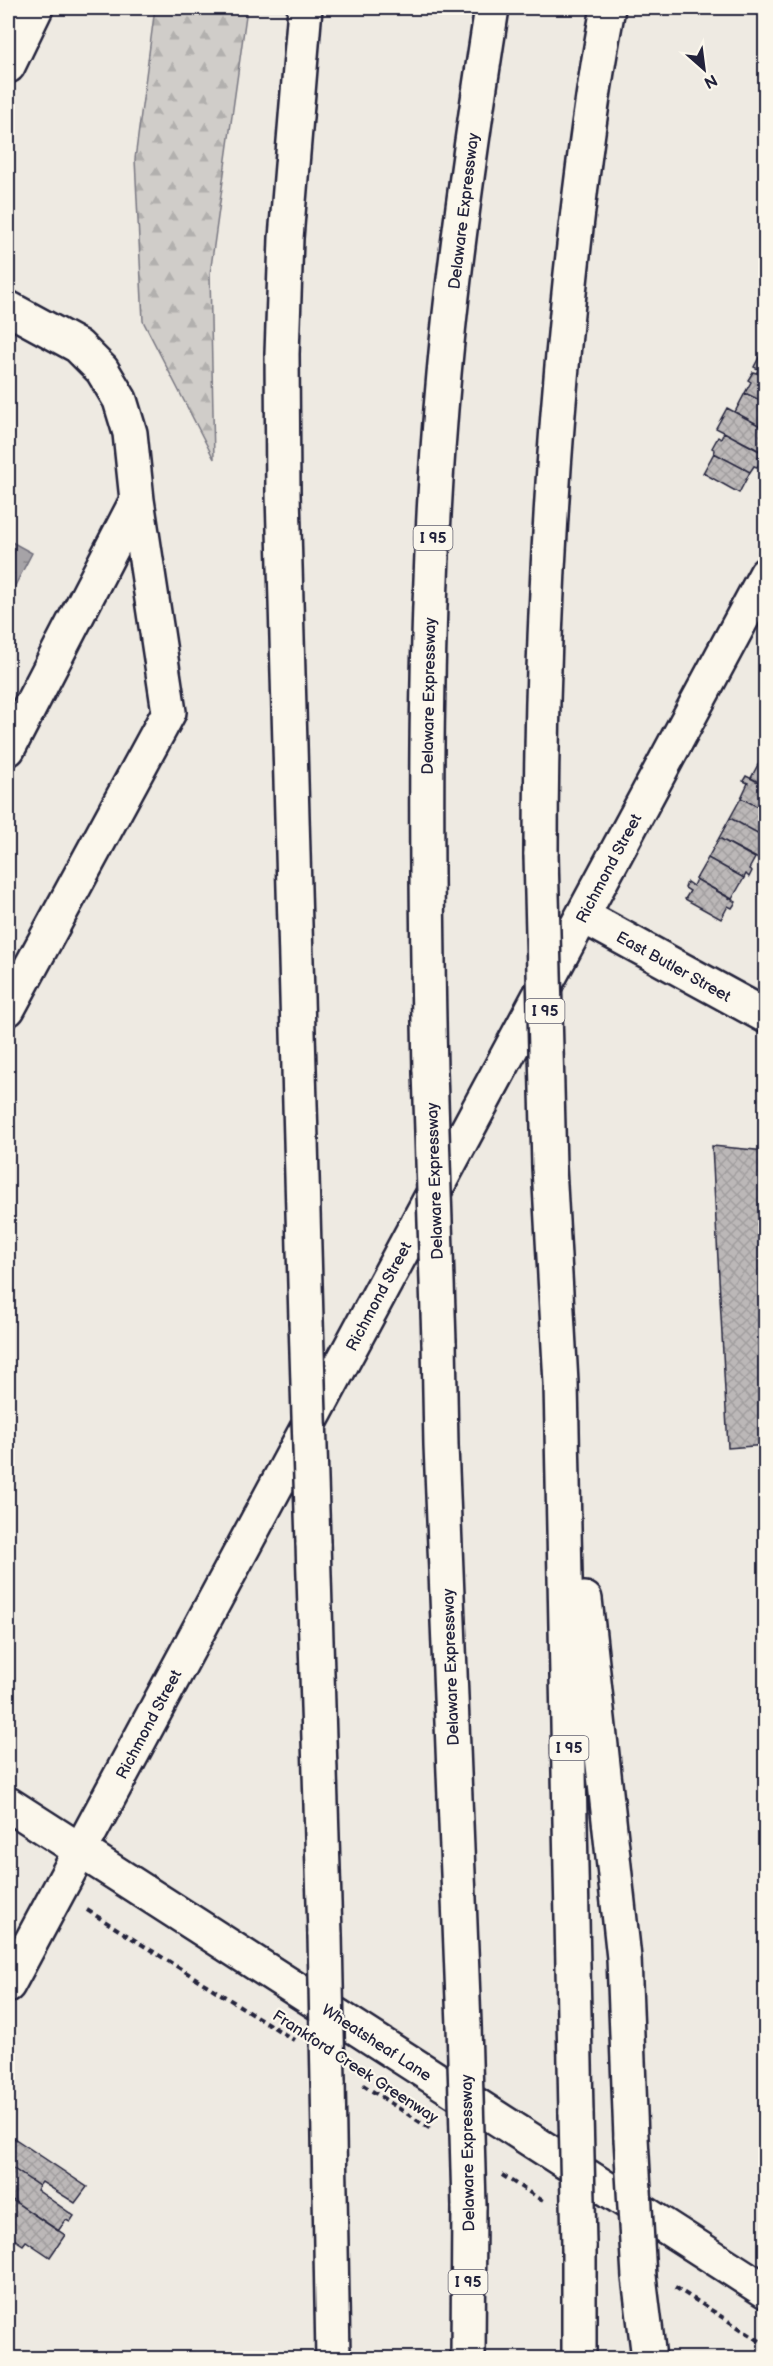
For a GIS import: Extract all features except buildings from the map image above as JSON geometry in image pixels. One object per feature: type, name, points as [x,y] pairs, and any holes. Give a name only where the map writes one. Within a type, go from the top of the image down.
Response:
[{"type":"main road","points":[[8,66],[36,8]]},
{"type":"main road","points":[[305,8],[286,238],[282,366],[283,494],[325,1935],[343,2081],[333,2358]]},
{"type":"main road","name":"Delaware Expressway","points":[[468,2358],[469,2206],[430,1071],[426,757],[429,628],[444,376],[457,252],[492,8]]},
{"type":"main road","name":"I 95","points":[[579,2358],[579,2245],[561,1383],[549,1167],[541,855],[543,668],[557,417],[584,156],[608,8]]},
{"type":"main road","points":[[8,308],[78,346],[102,370],[120,400],[130,433],[169,712],[8,1009]]},
{"type":"main road","points":[[8,749],[138,500]]},
{"type":"main road","name":"Richmond Street","points":[[8,1985],[765,574]]},
{"type":"main road","name":"East Butler Street","points":[[583,916],[765,1016]]},
{"type":"main road","points":[[561,1383],[624,1958],[631,2138],[653,2279],[649,2358]]},
{"type":"main road","name":"Wheatsheaf Lane","points":[[8,1804],[765,2291]]},
{"type":"path","name":"Frankford Creek Greenway","points":[[84,1908],[299,2044]]},
{"type":"path","name":"Frankford Creek Greenway","points":[[343,2081],[438,2133]]},
{"type":"path","points":[[497,2172],[547,2204]]},
{"type":"path","points":[[653,2279],[765,2345]]},
{"type":"green space","points":[[155,8],[247,8],[210,274],[214,459],[143,321],[135,159]]},
{"type":"water","points":[[8,540],[32,553],[8,599]]}]
